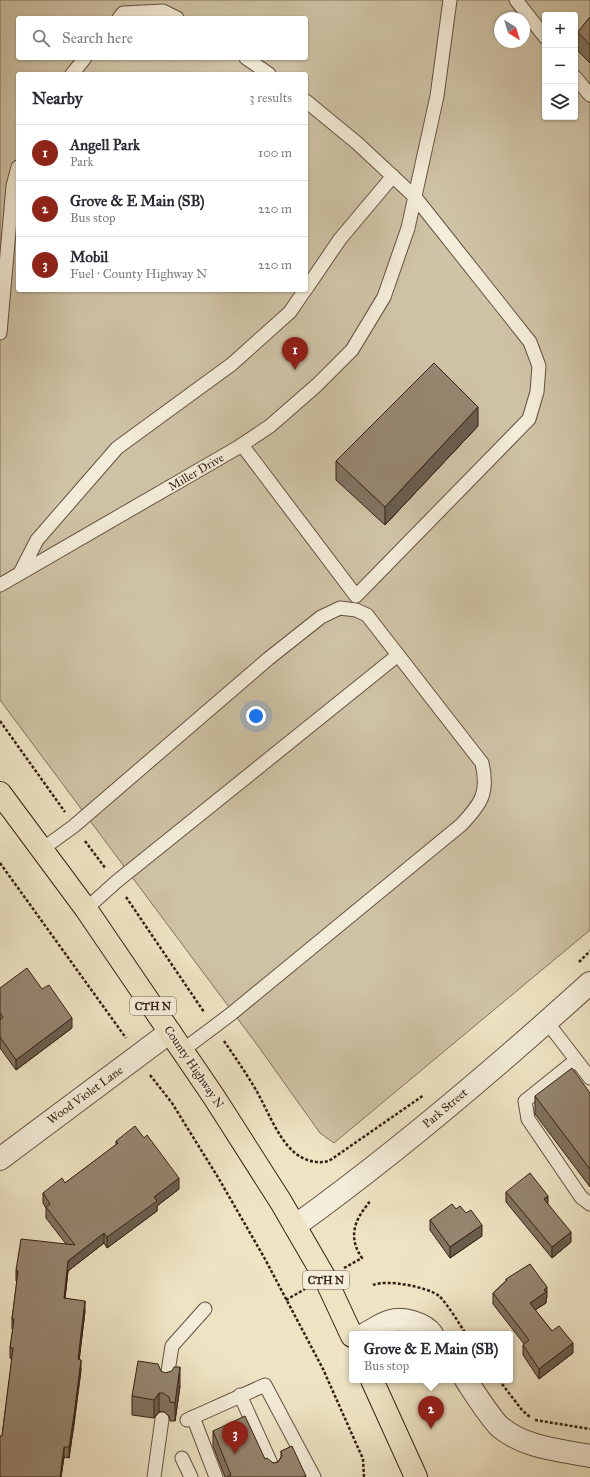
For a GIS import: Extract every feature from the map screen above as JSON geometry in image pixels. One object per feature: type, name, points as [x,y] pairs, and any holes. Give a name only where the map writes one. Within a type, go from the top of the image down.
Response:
[{"type":"main road","name":"County Highway N","points":[[0,792],[41,850],[86,909],[214,1097],[295,1226],[325,1278],[350,1331]]},
{"type":"main road","points":[[373,1383],[416,1477]]},
{"type":"street","name":"Park Street","points":[[295,1226],[364,1176],[547,1022],[590,983]]},
{"type":"street","name":"Wood Violet Lane","points":[[0,1159],[170,1032]]},
{"type":"street","points":[[371,1331],[391,1321],[408,1321],[429,1329],[430,1331]]},
{"type":"street","points":[[468,1383],[500,1427],[525,1442],[536,1446],[590,1456]]},
{"type":"lane","name":"Miller Drive","points":[[0,585],[242,445],[270,426],[317,385],[352,350],[384,297],[408,228],[437,96],[450,0]]},
{"type":"lane","points":[[516,0],[542,34]]},
{"type":"lane","points":[[121,16],[123,13],[149,6],[173,16]]},
{"type":"lane","points":[[74,72],[84,60]]},
{"type":"lane","points":[[249,60],[266,72]]},
{"type":"lane","points":[[578,81],[590,95]]},
{"type":"lane","points":[[242,445],[356,596],[530,419],[537,392],[539,366],[530,342],[415,197],[357,143],[308,103]]},
{"type":"lane","points":[[0,333],[13,186],[16,175]]},
{"type":"lane","points":[[308,286],[340,239],[393,176]]},
{"type":"lane","points":[[20,573],[37,540],[117,448],[232,364],[290,312],[304,292]]},
{"type":"lane","points":[[41,850],[74,826],[268,659],[321,617],[340,608],[356,610],[367,615],[482,763],[485,778],[485,791],[476,809],[461,825],[214,1027],[182,1050]]},
{"type":"lane","points":[[86,909],[116,882],[398,655]]},
{"type":"lane","points":[[547,1022],[590,1078]]},
{"type":"lane","points":[[576,1060],[524,1101],[528,1119],[581,1197],[590,1204]]},
{"type":"lane","points":[[166,1384],[172,1346],[205,1309]]},
{"type":"lane","points":[[216,1477],[190,1419],[240,1395],[265,1385],[314,1477]]},
{"type":"lane","points":[[240,1395],[274,1470]]},
{"type":"lane","points":[[154,1477],[162,1420]]},
{"type":"lane","points":[[182,1458],[191,1477]]},
{"type":"path","points":[[0,721],[74,826],[116,882],[255,1089],[280,1134],[295,1153],[319,1164],[329,1162],[425,1095]]},
{"type":"path","points":[[0,863],[126,1038]]},
{"type":"path","points":[[574,968],[590,952]]},
{"type":"path","points":[[150,1075],[172,1103],[211,1166],[265,1259],[323,1369],[363,1459],[364,1477]]},
{"type":"path","points":[[337,1156],[339,1160]]},
{"type":"path","points":[[362,1258],[355,1241],[355,1222],[369,1203]]},
{"type":"path","points":[[373,1285],[384,1282],[395,1283],[429,1291],[440,1296],[464,1331]]},
{"type":"path","points":[[501,1383],[530,1418],[590,1429]]},
{"type":"shaded area","points":[[0,0],[590,0],[590,930],[334,1143],[320,1133],[258,1046],[0,700]]},
{"type":"building","points":[[590,17],[590,45],[578,32]]},
{"type":"building","points":[[434,363],[478,407],[385,507],[336,461]]},
{"type":"building","points":[[27,968],[42,989],[49,985],[72,1018],[16,1060],[0,1037],[0,1020],[3,1017],[0,1013],[0,988]]},
{"type":"building","points":[[572,1068],[590,1093],[590,1169],[535,1096]]},
{"type":"building","points":[[135,1126],[144,1138],[147,1135],[179,1178],[154,1197],[157,1201],[107,1237],[104,1233],[68,1261],[64,1298],[85,1301],[78,1359],[81,1360],[74,1415],[69,1447],[64,1447],[60,1477],[0,1477],[0,1436],[2,1436],[13,1348],[10,1348],[14,1319],[12,1319],[18,1271],[16,1270],[21,1239],[75,1245],[46,1207],[50,1204],[43,1193],[62,1178],[65,1183],[118,1143],[116,1141]]},
{"type":"building","points":[[530,1173],[548,1196],[544,1199],[571,1232],[552,1247],[506,1192]]},
{"type":"building","points":[[452,1204],[456,1209],[460,1206],[466,1213],[471,1210],[482,1225],[450,1247],[430,1220]]},
{"type":"building","points":[[530,1264],[547,1287],[544,1290],[546,1292],[530,1303],[552,1331],[559,1326],[573,1343],[539,1369],[523,1345],[529,1340],[493,1293],[507,1280],[506,1279]]},
{"type":"building","points":[[138,1361],[158,1364],[161,1371],[165,1373],[172,1371],[174,1367],[180,1367],[175,1403],[170,1402],[169,1397],[163,1393],[159,1393],[154,1400],[132,1396]]},
{"type":"building","points":[[245,1416],[265,1459],[267,1458],[273,1463],[278,1462],[282,1456],[281,1451],[292,1446],[306,1476],[227,1477],[231,1475],[213,1431]]},
{"type":"place","name":"Angell Park","points":[[295,370]]},
{"type":"place","name":"Grove & E Main (SB)","points":[[431,1429]]},
{"type":"place","name":"Mobil","points":[[235,1454]]}]
